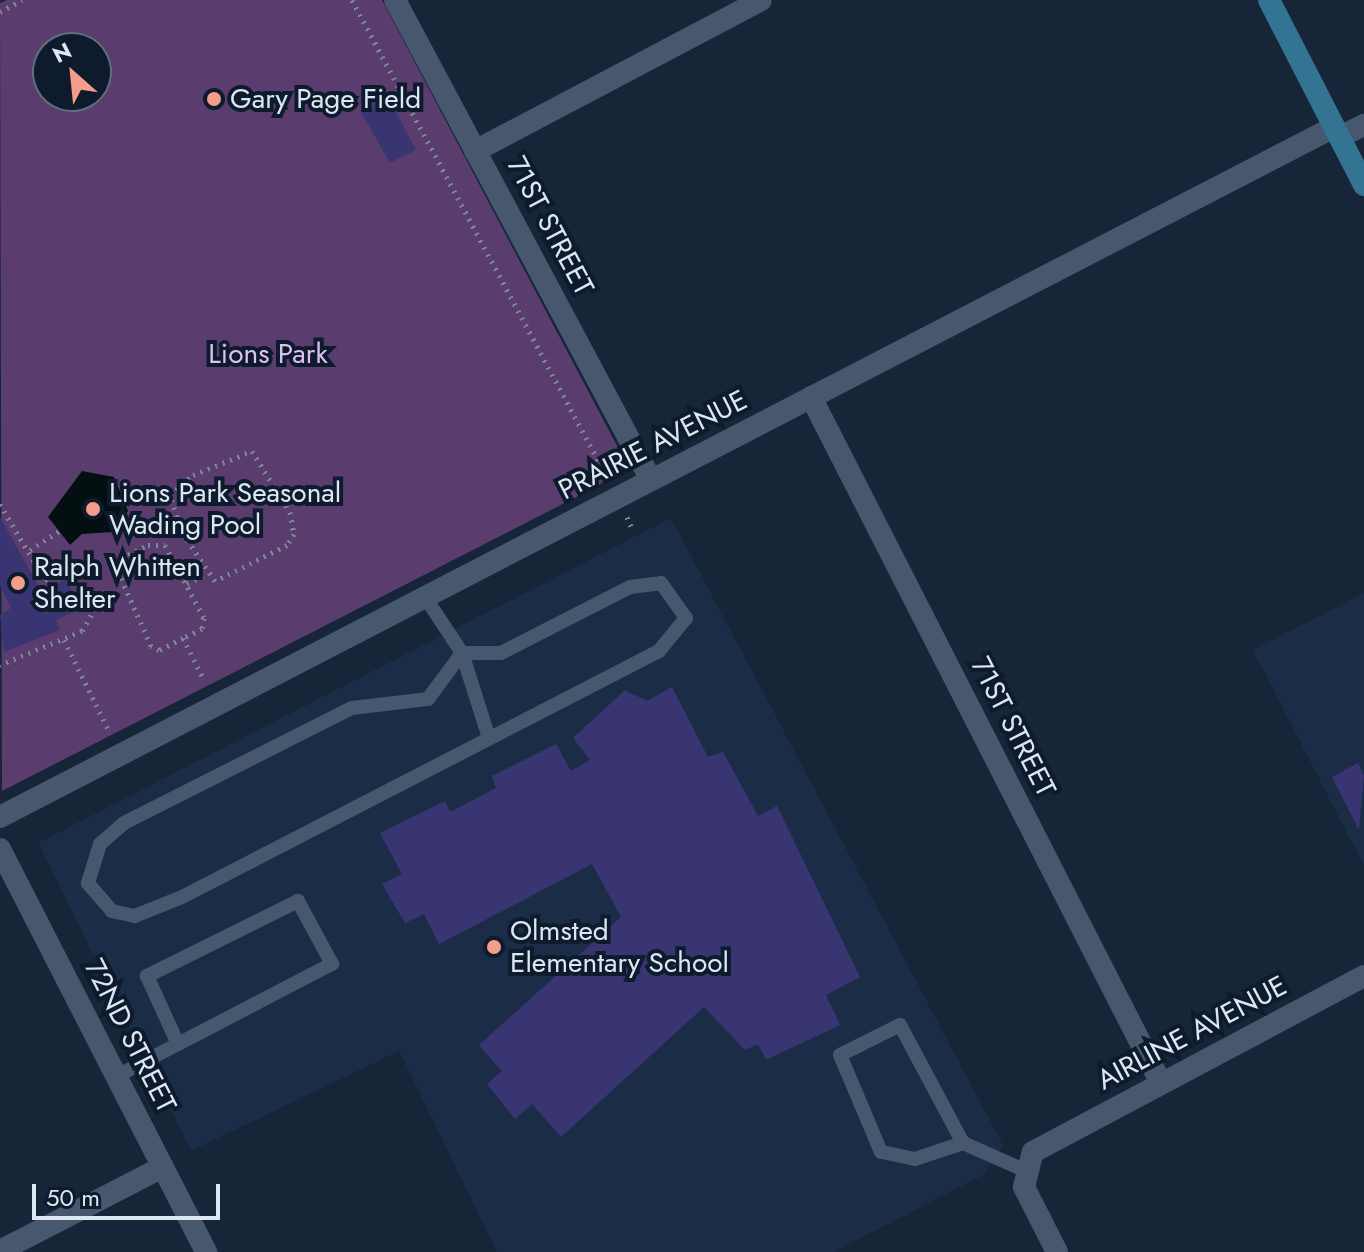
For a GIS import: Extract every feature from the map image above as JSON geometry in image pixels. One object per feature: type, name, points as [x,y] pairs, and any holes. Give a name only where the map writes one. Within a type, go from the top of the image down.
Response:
[{"type":"main road","points":[[1269,0],[1364,185]]},
{"type":"street","name":"71ST STREET","points":[[395,0],[651,480]]},
{"type":"street","points":[[475,151],[761,0]]},
{"type":"street","name":"PRAIRIE AVENUE","points":[[0,817],[811,397],[1337,132],[1364,125]]},
{"type":"street","name":"71ST STREET","points":[[811,397],[1161,1083]]},
{"type":"street","name":"72ND STREET","points":[[0,849],[206,1252]]},
{"type":"street","name":"AIRLINE AVENUE","points":[[1024,1170],[1047,1142],[1364,976]]},
{"type":"street","points":[[0,1251],[163,1167]]},
{"type":"street","points":[[1024,1170],[1024,1187],[1057,1252]]},
{"type":"lane","points":[[661,583],[686,618],[659,651],[135,916],[112,911],[88,883],[100,844],[124,823],[352,708],[428,699],[462,653],[501,653],[630,587],[661,583]]},
{"type":"lane","points":[[425,597],[462,653],[489,738]]},
{"type":"lane","points":[[117,1076],[332,964],[298,901],[147,976],[178,1044]]},
{"type":"lane","points":[[963,1143],[915,1159],[881,1152],[840,1055],[900,1025],[963,1143],[1024,1170]]},
{"type":"path","points":[[0,12],[22,0]]},
{"type":"path","points":[[352,0],[618,497],[633,531]]},
{"type":"path","points":[[252,451],[290,512],[294,534],[287,545],[221,581],[206,573],[170,507],[172,490],[252,451]]},
{"type":"path","points":[[0,504],[45,580],[69,570],[95,608],[92,621],[64,640],[0,665]]},
{"type":"path","points":[[30,550],[59,531]]},
{"type":"path","points":[[162,542],[205,622],[183,638],[154,649],[112,566],[162,542]]},
{"type":"path","points":[[187,584],[206,573]]},
{"type":"path","points":[[183,638],[204,680]]},
{"type":"path","points":[[64,640],[108,729]]},
{"type":"shaded area","name":"Lions Park Seasonal Wading Pool","points":[[82,471],[114,477],[128,511],[113,532],[82,534],[70,545],[48,517]]},
{"type":"shaded area","name":"Olmsted Elementary School","points":[[671,518],[1003,1145],[983,1175],[834,1252],[497,1252],[399,1051],[191,1151],[38,843]]},
{"type":"shaded area","points":[[1364,593],[1364,866],[1253,650]]},
{"type":"green space","name":"Lions Park","points":[[7,0],[382,0],[625,461],[598,486],[2,791],[0,3]]},
{"type":"building","points":[[388,97],[416,150],[390,163],[361,112]]},
{"type":"building","name":"Ralph Whitten Shelter","points":[[0,517],[42,592],[66,579],[81,608],[56,620],[60,630],[4,652],[0,615],[11,608],[0,586]]},
{"type":"building","name":"Olmsted Elementary School","points":[[672,687],[708,757],[723,752],[758,816],[777,806],[860,977],[826,995],[840,1025],[766,1060],[758,1044],[745,1050],[704,1007],[561,1137],[532,1104],[515,1119],[487,1084],[502,1071],[479,1045],[621,917],[592,864],[439,944],[424,914],[405,923],[382,884],[402,874],[380,833],[445,801],[450,812],[496,788],[492,776],[556,744],[571,771],[590,760],[573,738],[625,690],[647,701]]},
{"type":"building","points":[[1358,763],[1364,775],[1359,830],[1332,777]]},
{"type":"place","name":"Gary Page Field","points":[[214,99]]},
{"type":"place","name":"Lions Park Seasonal Wading Pool","points":[[93,509]]},
{"type":"place","name":"Ralph Whitten Shelter","points":[[18,583]]},
{"type":"place","name":"Olmsted Elementary School","points":[[494,947]]}]
